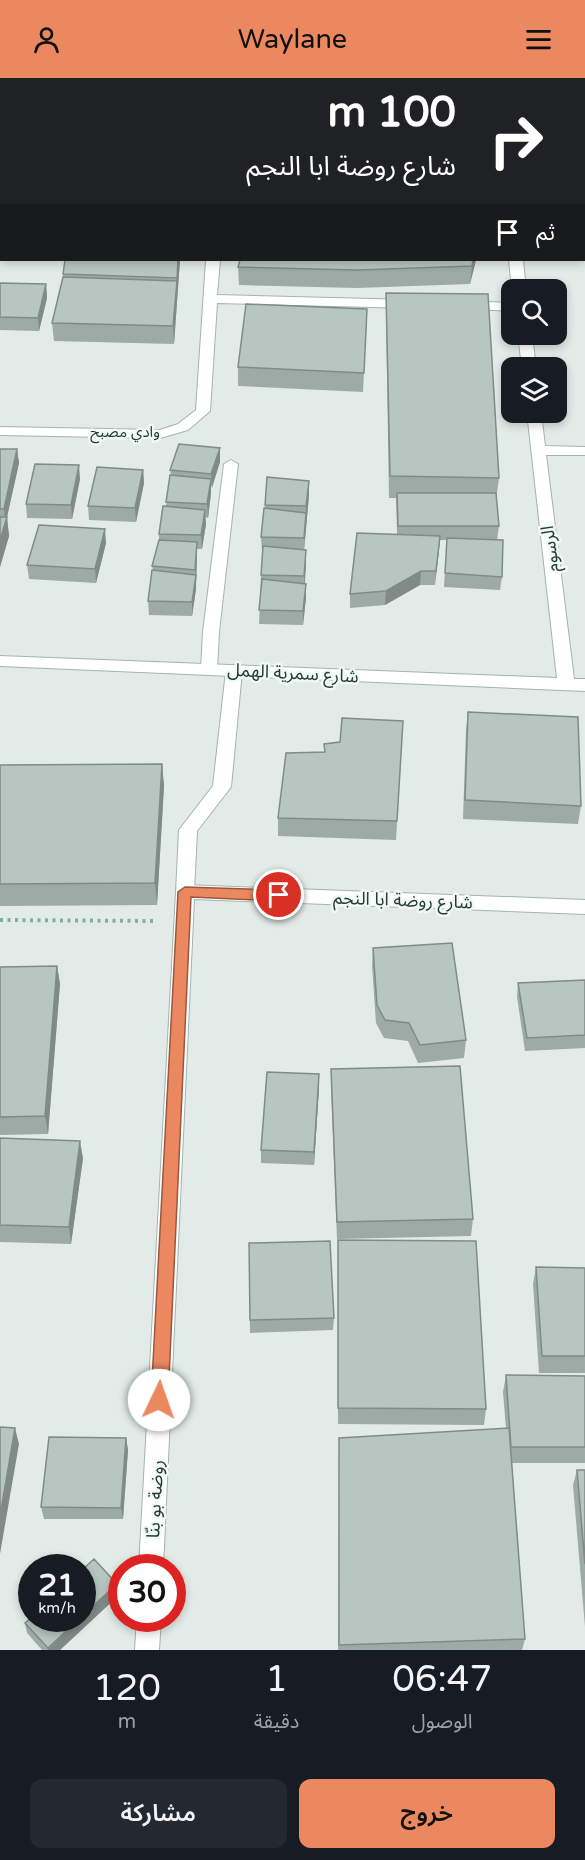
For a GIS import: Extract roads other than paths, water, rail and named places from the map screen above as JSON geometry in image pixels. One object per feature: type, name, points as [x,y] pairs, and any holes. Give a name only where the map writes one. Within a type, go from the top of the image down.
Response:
[{"type":"street","name":"وادي مصبح","points":[[0,430],[160,434],[180,429],[194,422],[203,411],[213,261]]},
{"type":"street","points":[[516,261],[518,279]]},
{"type":"street","points":[[211,299],[430,304]]},
{"type":"street","points":[[454,305],[501,307]]},
{"type":"street","name":"الرسوم","points":[[535,423],[566,685]]},
{"type":"street","points":[[538,450],[585,451]]},
{"type":"street","points":[[209,669],[211,632],[231,464]]},
{"type":"street","name":"شارع سمرية الهمل","points":[[0,662],[585,685]]},
{"type":"street","name":"روضة بو بنّا","points":[[152,1554],[188,830],[222,786],[234,671]]},
{"type":"street","name":"شارع روضة ابا النجم","points":[[185,892],[585,907]]},
{"type":"street","points":[[147,1650],[148,1632]]}]
